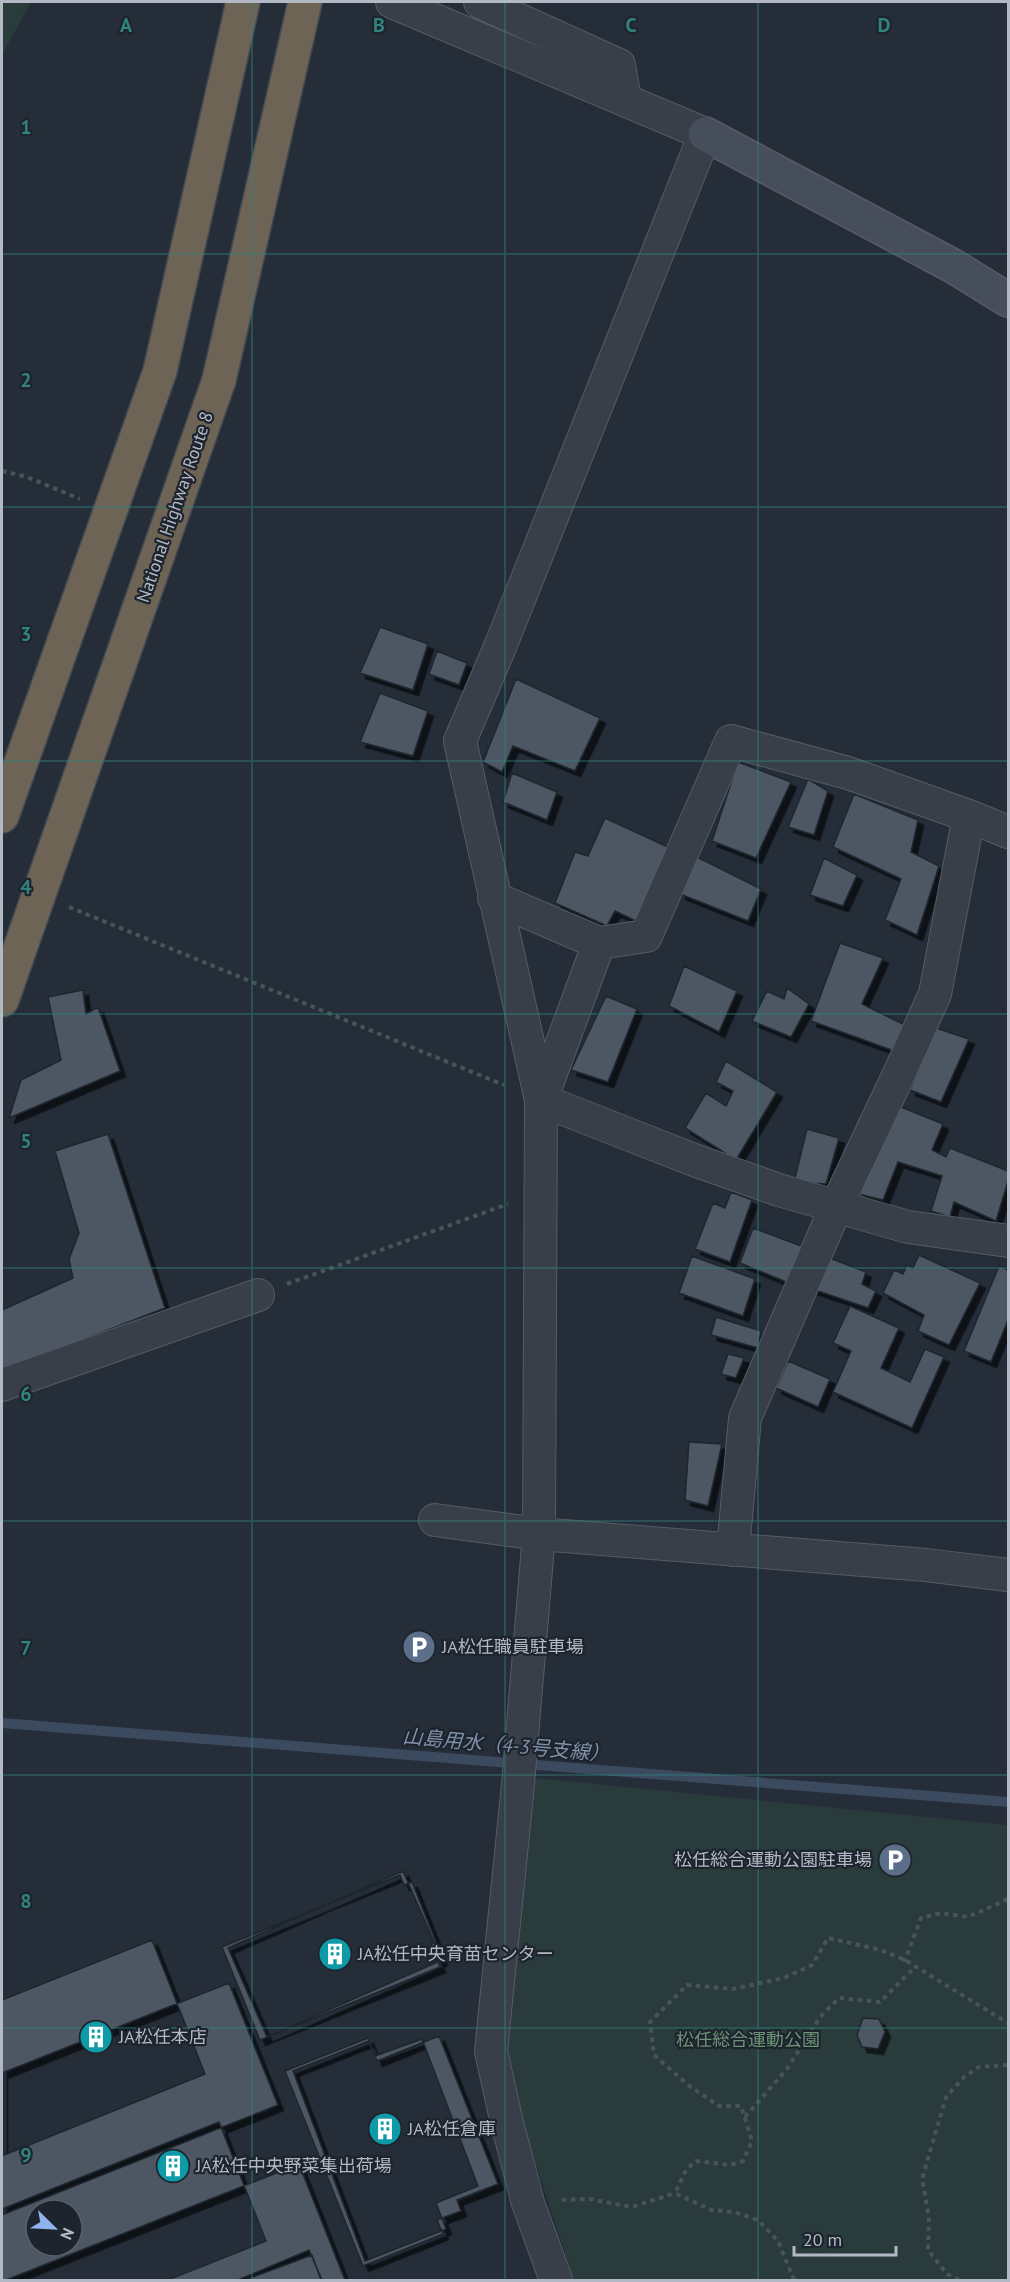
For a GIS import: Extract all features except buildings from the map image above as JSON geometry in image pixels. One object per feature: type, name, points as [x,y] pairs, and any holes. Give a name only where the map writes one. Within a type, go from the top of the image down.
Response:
[{"type":"highway","points":[[2,816],[160,371],[243,2]]},
{"type":"highway","name":"National Highway Route 8","points":[[2,1000],[219,380],[305,2]]},
{"type":"street","points":[[392,2],[705,134],[952,266],[1008,300]]},
{"type":"street","points":[[480,2],[619,65],[625,100]]},
{"type":"street","points":[[556,2280],[528,2203],[491,2051],[518,1784],[539,1534],[541,1100],[460,741],[500,647],[705,134]]},
{"type":"street","points":[[494,898],[599,943],[646,936],[731,741],[848,773],[1008,832]]},
{"type":"street","points":[[733,1550],[744,1418],[836,1207],[900,1074],[934,994],[969,816]]},
{"type":"street","points":[[541,1100],[599,943]]},
{"type":"street","points":[[541,1100],[694,1160],[779,1190],[908,1227],[1008,1241]]},
{"type":"street","points":[[2,1385],[258,1295]]},
{"type":"street","points":[[435,1521],[539,1534],[926,1565],[1008,1575]]},
{"type":"path","points":[[2,471],[27,477],[71,496],[110,509]]},
{"type":"path","points":[[38,895],[169,946],[541,1100]]},
{"type":"path","points":[[258,1295],[428,1232],[542,1193]]},
{"type":"path","points":[[904,1960],[921,1918],[941,1913],[968,1917],[997,1906],[1008,1899]]},
{"type":"path","points":[[675,2193],[686,2170],[696,2161],[730,2165],[743,2161],[752,2141],[741,2106],[719,2106],[688,2085],[654,2055],[650,2022],[687,1985],[733,1989],[784,1978],[812,1965],[828,1938],[881,1950],[904,1960],[1008,2023]]},
{"type":"path","points":[[745,2117],[787,2069],[820,2017],[839,1998],[880,2002],[915,1967]]},
{"type":"path","points":[[959,2280],[947,2274],[928,2250],[929,2217],[922,2179],[946,2097],[964,2077],[979,2067],[1008,2065]]},
{"type":"path","points":[[528,2203],[589,2199],[632,2207],[675,2193],[711,2210],[734,2212],[758,2220],[778,2241],[794,2280]]},
{"type":"green space","points":[[2,2],[31,2],[2,55]]},
{"type":"green space","name":"松任総合運動公園","points":[[535,1778],[1008,1825],[1008,2280],[574,2280],[512,2092],[505,2042]]},
{"type":"waterway","name":"山島用水（4-3号支線）","points":[[2,1723],[1008,1802]]},
{"type":"place","name":"JA松任職員駐車場","points":[[419,1647]]},
{"type":"place","name":"松任総合運動公園駐車場","points":[[895,1860]]},
{"type":"place","name":"JA松任中央育苗センター","points":[[335,1954]]},
{"type":"place","name":"JA松任本店","points":[[96,2037]]},
{"type":"place","name":"JA松任倉庫","points":[[385,2129]]},
{"type":"place","name":"JA松任中央野菜集出荷場","points":[[173,2166]]}]
